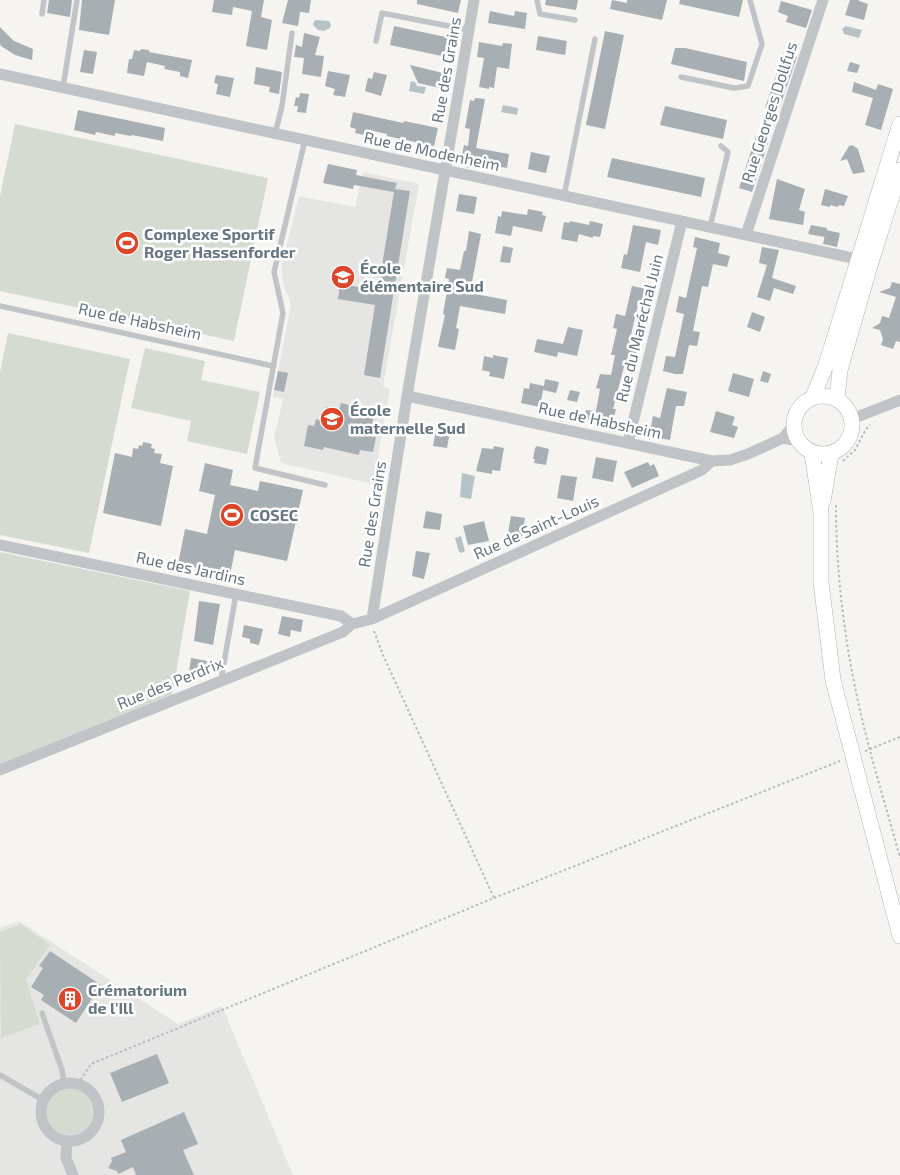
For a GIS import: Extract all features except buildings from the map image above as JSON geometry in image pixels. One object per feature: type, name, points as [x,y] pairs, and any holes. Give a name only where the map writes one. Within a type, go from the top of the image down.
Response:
[{"type":"main road","points":[[837,399],[840,370],[864,261],[900,124]]},
{"type":"main road","points":[[813,397],[900,170]]},
{"type":"main road","points":[[821,512],[835,459],[839,450],[846,444],[850,436],[852,419],[849,411],[837,399],[825,396],[813,397],[806,401],[796,412],[791,435],[801,446],[812,453],[835,459]]},
{"type":"main road","points":[[812,453],[821,512],[822,582],[833,680],[900,936]]},
{"type":"street","name":"Rue des Grains","points":[[372,619],[407,396],[474,0]]},
{"type":"street","name":"Rue Georges Dollfus","points":[[746,235],[823,0]]},
{"type":"street","name":"Rue de Modenheim","points":[[0,74],[864,261]]},
{"type":"street","name":"Rue du Maréchal Juin","points":[[628,443],[682,221]]},
{"type":"street","name":"Rue de Habsheim","points":[[407,396],[712,461],[730,460],[791,435]]},
{"type":"street","points":[[852,419],[900,400]]},
{"type":"street","name":"Rue de Saint-Louis","points":[[372,619],[702,470],[712,461]]},
{"type":"street","name":"Rue des Jardins","points":[[0,545],[341,616],[352,624]]},
{"type":"street","points":[[352,624],[372,619]]},
{"type":"street","name":"Rue des Perdrix","points":[[0,770],[342,632],[352,624]]},
{"type":"street","points":[[64,1084],[78,1084],[87,1089],[94,1097],[98,1107],[98,1117],[94,1127],[87,1135],[77,1140],[67,1141],[56,1138],[42,1122],[43,1100],[48,1092],[56,1087],[64,1084]]},
{"type":"street","points":[[67,1141],[66,1158],[73,1175]]},
{"type":"lane","points":[[42,14],[44,0]]},
{"type":"lane","points":[[63,88],[77,0]]},
{"type":"lane","points":[[537,0],[540,14],[575,20]]},
{"type":"lane","points":[[681,77],[734,88],[748,86],[762,44],[750,0]]},
{"type":"lane","points":[[376,42],[382,13],[469,30]]},
{"type":"lane","points":[[275,134],[282,106],[292,33]]},
{"type":"lane","points":[[564,196],[595,38]]},
{"type":"lane","points":[[305,140],[274,272],[283,313],[255,468],[325,485]]},
{"type":"lane","points":[[710,227],[728,152],[721,146]]},
{"type":"lane","name":"Rue de Habsheim","points":[[0,306],[274,366]]},
{"type":"lane","points":[[221,680],[236,594]]},
{"type":"lane","points":[[42,1013],[62,1070],[64,1084]]},
{"type":"lane","points":[[0,1076],[43,1100]]},
{"type":"path","points":[[835,459],[855,450],[866,429],[871,424]]},
{"type":"path","points":[[836,504],[840,591],[854,679],[863,723],[900,858]]},
{"type":"path","points":[[372,619],[375,635],[383,655],[494,898]]},
{"type":"path","points":[[78,1084],[91,1064],[494,898],[900,737]]},
{"type":"shaded area","points":[[316,20],[329,21],[330,28],[324,31],[318,30],[313,25]]},
{"type":"shaded area","points":[[846,26],[862,30],[859,38],[844,34],[842,29]]},
{"type":"shaded area","points":[[411,81],[415,82],[417,86],[426,87],[424,94],[409,91]]},
{"type":"shaded area","points":[[503,105],[518,108],[517,115],[501,112]]},
{"type":"shaded area","name":"Complexe Sportif Roger Hassenforder","points":[[15,124],[268,178],[234,341],[0,291],[0,196]]},
{"type":"shaded area","name":"École élémentaire Sud","points":[[363,172],[419,184],[383,386],[390,389],[373,484],[281,463],[274,438],[283,399],[273,397],[291,304],[284,287],[281,267],[299,196],[355,207]]},
{"type":"shaded area","points":[[8,333],[130,359],[89,553],[0,535],[0,372]]},
{"type":"shaded area","points":[[145,348],[205,361],[201,380],[260,392],[247,454],[187,441],[191,421],[131,408]]},
{"type":"shaded area","points":[[462,473],[475,476],[471,499],[460,497]]},
{"type":"shaded area","points":[[461,536],[465,551],[462,553],[459,552],[455,538]]},
{"type":"shaded area","points":[[0,552],[190,591],[171,702],[0,766]]},
{"type":"shaded area","points":[[19,921],[178,1024],[222,1006],[293,1175],[0,1175],[0,928]]},
{"type":"shaded area","points":[[21,924],[50,945],[26,980],[40,1024],[1,1038],[0,932]]},
{"type":"shaded area","points":[[65,1087],[75,1087],[84,1091],[90,1097],[93,1102],[93,1120],[84,1131],[75,1135],[65,1135],[56,1131],[50,1125],[46,1116],[46,1106],[50,1097],[56,1091]]},
{"type":"place","name":"Complexe Sportif Roger Hassenforder","points":[[127,243]]},
{"type":"place","name":"École élémentaire Sud","points":[[343,277]]},
{"type":"place","name":"École maternelle Sud","points":[[332,419]]},
{"type":"place","name":"COSEC","points":[[232,515]]},
{"type":"place","name":"Crématorium de l'Ill","points":[[70,999]]}]
